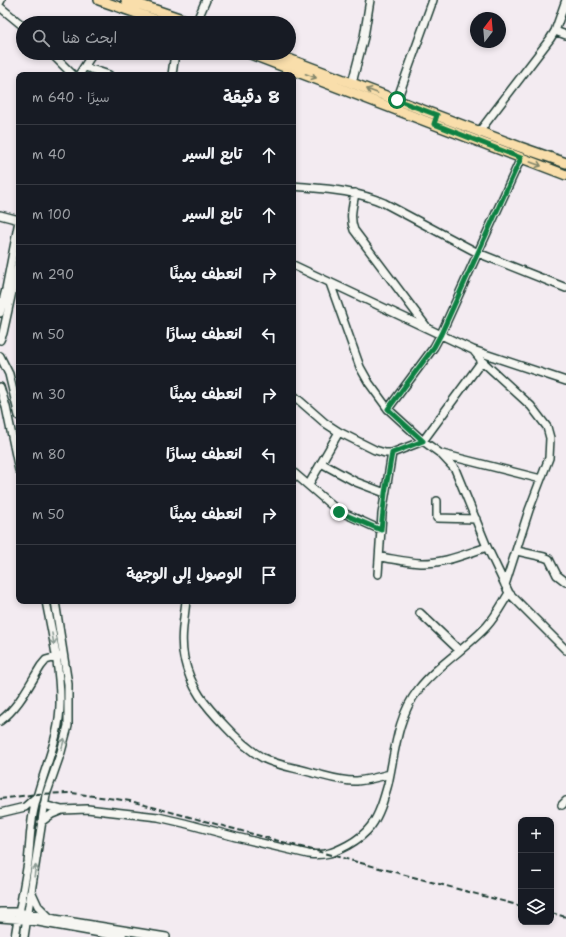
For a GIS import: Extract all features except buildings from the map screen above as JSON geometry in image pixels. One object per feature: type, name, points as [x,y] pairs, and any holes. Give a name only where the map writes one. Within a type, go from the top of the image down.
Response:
[{"type":"main road","points":[[99,0],[145,16]]},
{"type":"main road","points":[[126,0],[174,16]]},
{"type":"main road","points":[[264,60],[291,72]]},
{"type":"main road","points":[[291,60],[397,100],[521,158],[566,175]]},
{"type":"main road","points":[[296,74],[436,119]]},
{"type":"main road","points":[[459,129],[479,132],[566,163]]},
{"type":"street","points":[[198,16],[206,0]]},
{"type":"street","points":[[352,83],[364,37],[370,0]]},
{"type":"street","points":[[397,100],[433,0]]},
{"type":"street","points":[[479,132],[532,64],[555,31],[566,0]]},
{"type":"street","points":[[0,7],[16,20]]},
{"type":"street","points":[[555,31],[566,35]]},
{"type":"street","points":[[58,60],[70,72]]},
{"type":"street","points":[[81,72],[88,60]]},
{"type":"street","points":[[172,72],[174,60]]},
{"type":"street","points":[[85,66],[101,72]]},
{"type":"street","points":[[388,409],[434,347],[441,334],[521,158]]},
{"type":"street","points":[[296,186],[355,193],[370,197],[478,252],[566,288]]},
{"type":"street","points":[[355,193],[351,216],[354,230],[427,327]]},
{"type":"street","points":[[0,215],[16,220]]},
{"type":"street","points":[[0,313],[16,237]]},
{"type":"street","points":[[296,266],[473,350],[566,381]]},
{"type":"street","points":[[330,283],[360,367],[369,383],[388,409],[423,441],[441,454],[455,469],[487,547],[508,593],[566,650]]},
{"type":"street","points":[[0,340],[16,290]]},
{"type":"street","points":[[473,350],[482,361],[523,398],[540,416],[547,427],[550,438],[550,450],[546,466],[529,510],[505,585]]},
{"type":"street","points":[[0,356],[9,374],[16,403]]},
{"type":"street","points":[[296,398],[325,423],[339,432],[375,450],[385,453],[392,453],[423,441],[482,361]]},
{"type":"street","points":[[0,387],[6,407],[16,455]]},
{"type":"street","points":[[308,484],[339,432]]},
{"type":"street","points":[[378,574],[385,493],[392,453]]},
{"type":"street","points":[[441,454],[541,479]]},
{"type":"street","points":[[321,463],[356,482],[385,493]]},
{"type":"street","points":[[296,475],[339,512],[381,530]]},
{"type":"street","points":[[437,501],[437,518],[476,519]]},
{"type":"street","points":[[380,557],[416,562],[434,562],[447,560],[487,547]]},
{"type":"street","points":[[517,551],[549,559],[557,575],[566,582]]},
{"type":"street","points":[[44,805],[62,810],[94,810],[158,817],[184,822],[236,837],[308,854],[330,854],[364,834],[372,825],[377,816],[384,800],[399,728],[410,702],[419,689],[486,626],[508,593]]},
{"type":"street","points":[[15,934],[28,862],[32,816],[37,795],[53,747],[60,716],[60,694],[56,657],[47,604]]},
{"type":"street","points":[[24,936],[32,893],[44,805],[68,726],[69,697],[56,604]]},
{"type":"street","points":[[186,604],[183,656],[188,675],[206,706],[245,745],[264,758],[327,776],[356,781],[390,774]]},
{"type":"street","points":[[420,613],[460,650]]},
{"type":"street","points":[[0,721],[8,716],[17,705],[46,660],[64,655]]},
{"type":"street","points":[[37,795],[46,796]]},
{"type":"street","points":[[0,813],[29,805],[37,795]]},
{"type":"street","points":[[21,808],[29,811],[32,816]]},
{"type":"street","points":[[41,822],[52,814],[62,810]]},
{"type":"street","points":[[32,893],[48,921]]},
{"type":"street","points":[[0,912],[123,937]]},
{"type":"street","points":[[0,918],[18,915]]},
{"type":"street","points":[[24,936],[35,926],[48,921],[166,937]]},
{"type":"railway","points":[[0,799],[37,794],[72,793],[130,801],[518,905]]},
{"type":"railway","points":[[554,914],[566,917]]},
{"type":"route","points":[[339,512],[381,530],[385,493],[392,453],[423,441],[388,409],[418,370],[441,334],[521,158],[434,124],[437,115],[397,100]]}]
